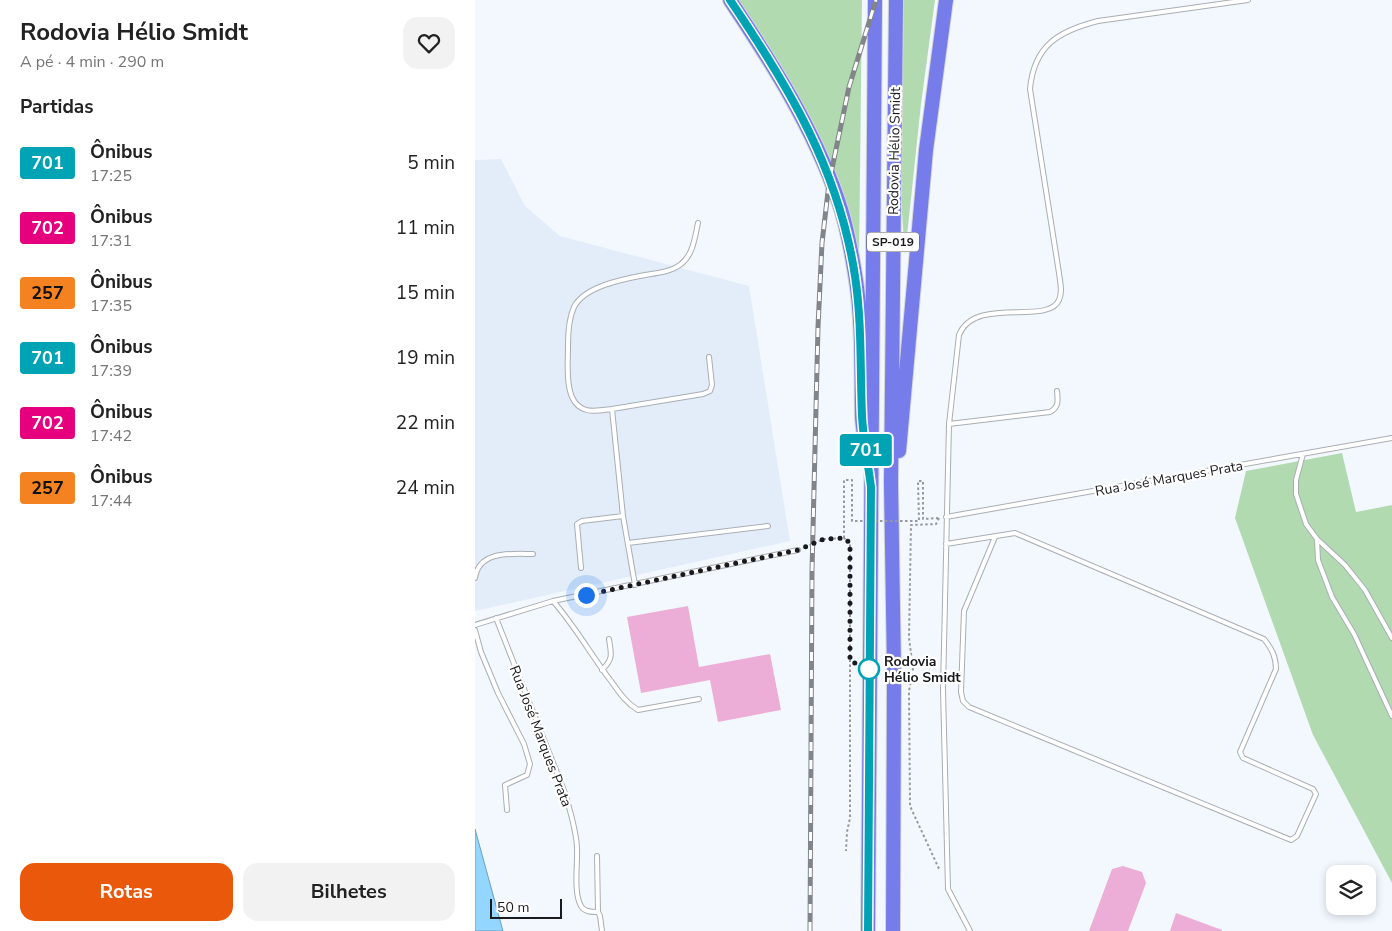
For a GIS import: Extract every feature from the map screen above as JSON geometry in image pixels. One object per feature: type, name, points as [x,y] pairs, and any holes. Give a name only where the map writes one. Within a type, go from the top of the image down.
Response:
[{"type":"highway","points":[[729,0],[765,53],[799,112],[827,171],[839,202],[855,275],[858,300],[862,418],[871,487]]},
{"type":"highway","name":"Rodovia Hélio Smidt","points":[[868,931],[875,0]]},
{"type":"highway","name":"Rodovia Hélio Smidt","points":[[893,931],[894,670],[891,484],[896,0]]},
{"type":"highway","points":[[891,484],[903,422],[912,292],[926,150],[946,0]]},
{"type":"highway","points":[[894,870],[900,903],[902,931]]},
{"type":"lane","points":[[971,931],[948,889],[943,690],[949,424],[959,335],[967,322],[972,318],[986,315],[1041,310],[1057,304],[1060,299],[1059,273],[1030,89],[1031,77],[1045,49],[1057,38],[1076,27],[1098,21],[1222,2],[1248,0]]},
{"type":"lane","points":[[697,223],[689,255],[681,265],[667,272],[625,279],[605,285],[587,294],[575,305],[571,314],[568,339],[571,394],[575,405],[592,411],[703,394],[709,391],[712,385],[709,356]]},
{"type":"lane","points":[[949,424],[1050,412],[1056,409],[1058,404],[1057,391]]},
{"type":"lane","points":[[612,409],[623,516],[635,585]]},
{"type":"lane","name":"Rua José Marques Prata","points":[[946,516],[1392,438]]},
{"type":"lane","points":[[1303,454],[1296,480],[1296,494],[1306,524],[1317,539],[1345,565],[1365,590],[1392,638]]},
{"type":"lane","points":[[581,568],[577,524],[623,516]]},
{"type":"lane","points":[[628,543],[768,526]]},
{"type":"lane","points":[[946,544],[1015,533],[1264,639],[1276,659],[1276,668],[1240,752],[1243,758],[1313,789],[1316,794],[1297,836],[1291,840],[969,707],[963,701],[961,692],[964,611],[995,537]]},
{"type":"lane","points":[[1317,539],[1318,560],[1332,597],[1354,634],[1392,716]]},
{"type":"lane","points":[[475,625],[553,601],[798,550]]},
{"type":"lane","points":[[475,578],[478,566],[486,559],[502,554],[533,554]]},
{"type":"lane","points":[[553,601],[567,617],[603,670],[630,705],[638,710],[699,699]]},
{"type":"lane","name":"Rua José Marques Prata","points":[[496,618],[565,793],[577,846],[577,889],[580,905],[585,910],[598,912]]},
{"type":"lane","points":[[475,630],[481,652],[524,744],[530,764],[527,775],[505,785],[507,810]]},
{"type":"lane","points":[[603,670],[610,662],[612,656],[609,639]]},
{"type":"lane","points":[[597,856],[598,912],[602,931]]},
{"type":"path","points":[[844,538],[844,480],[852,480],[852,522],[919,521],[918,481],[923,481],[923,519],[938,518],[936,524],[911,525],[909,638],[913,669],[909,691],[910,806],[941,873]]},
{"type":"path","points":[[798,550],[824,539],[844,538],[850,543],[850,818],[846,851]]},
{"type":"shaded area","points":[[501,159],[525,206],[560,236],[749,286],[790,541],[475,611],[475,160]]},
{"type":"green space","points":[[734,0],[862,0],[859,262],[850,226]]},
{"type":"green space","points":[[902,0],[935,0],[921,104],[905,255],[899,172]]},
{"type":"green space","points":[[1342,453],[1356,512],[1392,505],[1392,883],[1313,735],[1235,518],[1246,471]]},
{"type":"water","points":[[475,829],[503,931],[475,931]]},
{"type":"building","points":[[688,606],[699,667],[770,654],[781,710],[718,722],[710,680],[641,693],[627,617]]},
{"type":"building","points":[[1123,866],[1142,872],[1146,883],[1128,931],[1089,931],[1112,869]]},
{"type":"building","points":[[1176,913],[1222,930],[1222,931],[1170,931]]},
{"type":"railway","points":[[810,931],[812,571],[822,243],[829,183],[849,87],[876,0]]},
{"type":"bus line","name":"701","points":[[730,0],[765,53],[812,137],[839,202],[855,275],[860,322],[862,418],[871,487],[868,931]]},
{"type":"place","name":"Rodovia Hélio Smidt","points":[[869,669]]},
{"type":"route","points":[[586,595],[798,550],[824,539],[844,538],[850,543],[850,661],[869,669]]}]
